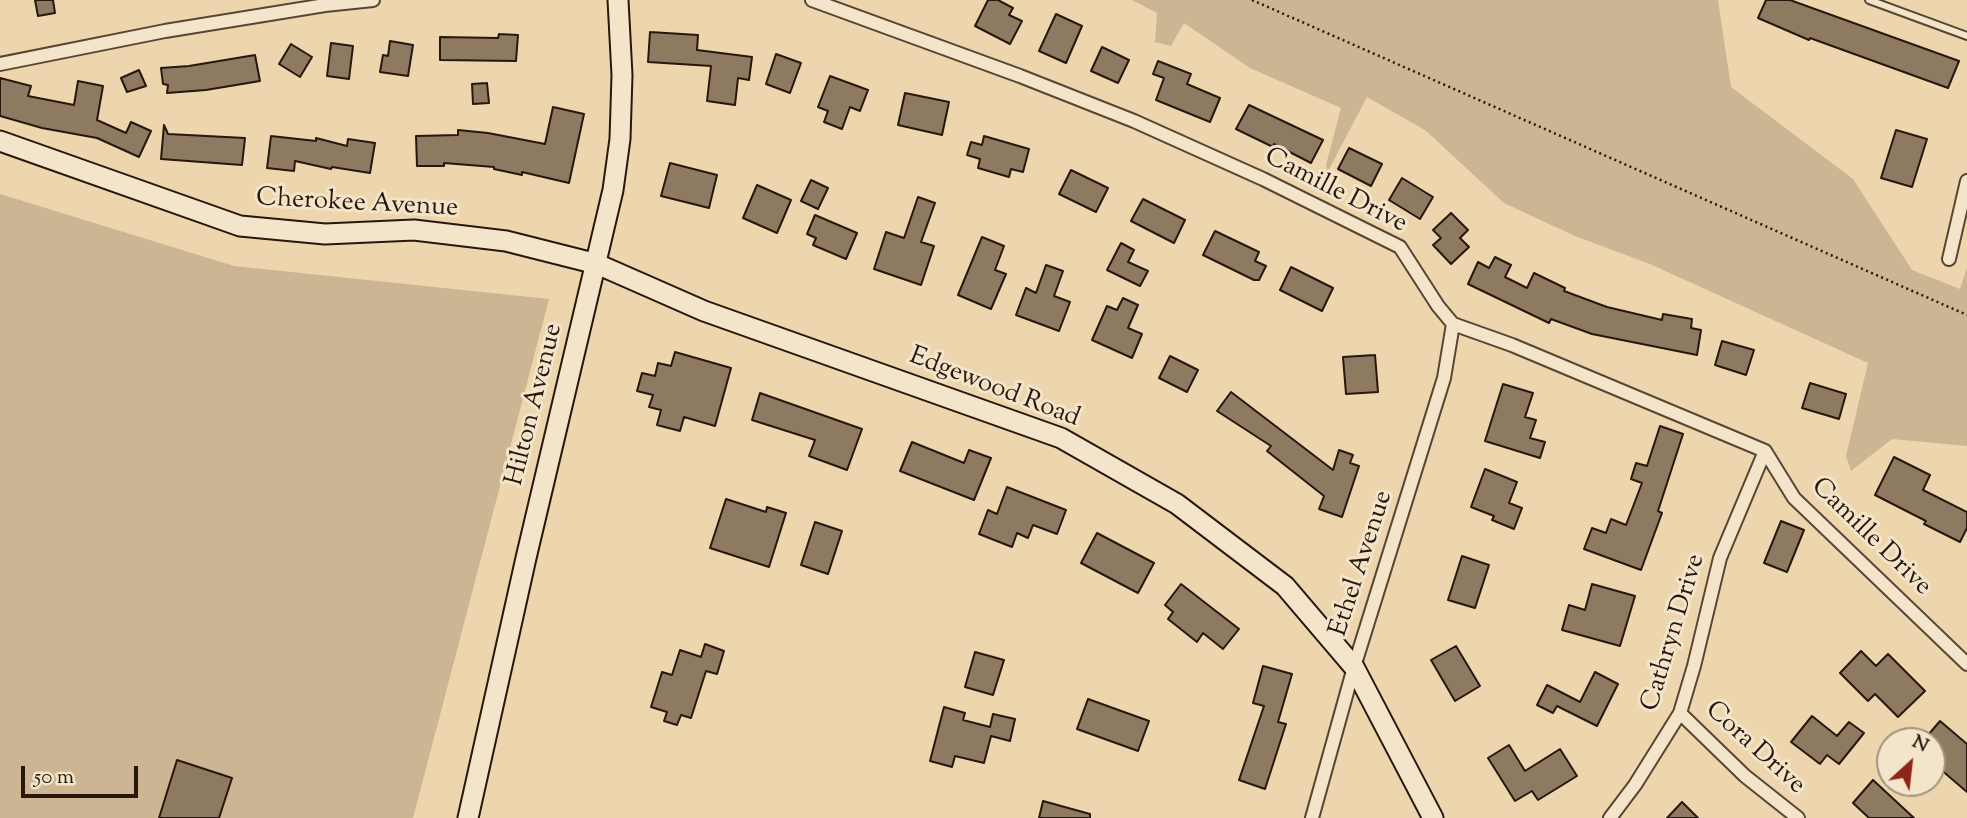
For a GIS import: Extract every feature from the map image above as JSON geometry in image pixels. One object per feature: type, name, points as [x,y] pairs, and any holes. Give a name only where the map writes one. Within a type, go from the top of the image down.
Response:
[{"type":"street","points":[[0,64],[165,31],[373,0]]},
{"type":"street","name":"Hilton Avenue","points":[[468,818],[613,190],[620,139],[622,75],[618,0]]},
{"type":"street","name":"Camille Drive","points":[[812,0],[1134,121],[1367,229],[1400,247],[1438,306],[1453,324]]},
{"type":"street","name":"Cherokee Avenue","points":[[0,141],[140,193],[240,226],[325,234],[414,230],[506,241],[597,264]]},
{"type":"street","points":[[1949,260],[1967,181]]},
{"type":"street","name":"Edgewood Road","points":[[597,264],[704,311],[1061,438],[1177,504],[1285,586],[1354,667],[1433,818]]},
{"type":"street","points":[[1453,324],[1512,345],[1765,451]]},
{"type":"street","name":"Ethel Avenue","points":[[1312,818],[1354,667],[1444,378],[1453,324]]},
{"type":"street","name":"Camille Drive","points":[[1765,451],[1794,498],[1967,664]]},
{"type":"street","name":"Cathryn Drive","points":[[1610,818],[1635,785],[1680,713],[1720,558],[1765,451]]},
{"type":"street","name":"Cora Drive","points":[[1680,713],[1745,776],[1798,818]]},
{"type":"lane","points":[[1869,0],[1967,36]]},
{"type":"path","points":[[1252,0],[1967,314]]},
{"type":"shaded area","points":[[1132,0],[1718,0],[1731,87],[1853,179],[1912,270],[1960,289],[1967,268],[1967,446],[1892,439],[1851,471],[1846,456],[1868,363],[1650,264],[1575,236],[1504,203],[1425,130],[1367,97],[1327,173],[1326,165],[1341,108],[1250,68],[1184,23],[1171,46],[1155,42],[1157,13]]},
{"type":"shaded area","points":[[0,194],[234,266],[549,299],[413,818],[0,818]]},
{"type":"building","points":[[35,0],[53,0],[55,13],[38,16]]},
{"type":"building","points":[[988,0],[998,0],[1013,8],[1009,15],[1022,21],[1010,44],[975,26]]},
{"type":"building","points":[[1766,0],[1790,0],[1959,61],[1948,88],[1810,38],[1809,40],[1758,18]]},
{"type":"building","points":[[1056,14],[1082,26],[1066,63],[1039,51]]},
{"type":"building","points":[[650,32],[698,35],[697,50],[752,57],[749,80],[738,78],[735,105],[707,101],[711,66],[648,62]]},
{"type":"building","points":[[499,34],[518,35],[516,61],[440,60],[440,37],[498,38]]},
{"type":"building","points":[[390,41],[413,45],[408,76],[380,72],[383,55],[388,56]]},
{"type":"building","points":[[331,43],[353,46],[349,79],[327,76]]},
{"type":"building","points":[[291,44],[312,57],[300,77],[279,64]]},
{"type":"building","points":[[1102,47],[1129,60],[1118,83],[1091,71]]},
{"type":"building","points":[[776,54],[801,63],[790,93],[766,84]]},
{"type":"building","points":[[255,55],[260,81],[167,93],[168,85],[163,84],[161,68]]},
{"type":"building","points":[[1158,61],[1191,74],[1187,84],[1220,98],[1210,122],[1156,100],[1164,78],[1153,74]]},
{"type":"building","points":[[139,70],[146,86],[127,92],[121,78]]},
{"type":"building","points":[[830,76],[868,90],[860,111],[850,107],[842,129],[824,122],[828,111],[818,107]]},
{"type":"building","points":[[0,78],[31,86],[28,96],[74,105],[78,81],[103,86],[97,120],[126,133],[131,122],[151,131],[139,157],[97,138],[42,128],[0,116]]},
{"type":"building","points":[[487,83],[489,103],[473,104],[472,84]]},
{"type":"building","points":[[905,93],[949,102],[942,135],[898,125]]},
{"type":"building","points":[[1249,105],[1323,140],[1311,163],[1236,129]]},
{"type":"building","points":[[553,107],[584,114],[569,183],[494,167],[444,163],[444,166],[417,166],[416,136],[458,135],[458,130],[545,144]]},
{"type":"building","points":[[164,125],[168,134],[245,138],[242,165],[161,159]]},
{"type":"building","points":[[1896,130],[1927,139],[1912,187],[1881,178]]},
{"type":"building","points":[[271,136],[316,141],[316,138],[347,146],[348,139],[375,143],[370,173],[331,169],[295,161],[294,171],[267,168]]},
{"type":"building","points":[[984,136],[1029,149],[1023,172],[1011,169],[1009,177],[978,168],[980,159],[967,155],[971,142],[982,145]]},
{"type":"building","points":[[1349,148],[1382,164],[1371,186],[1338,169]]},
{"type":"building","points":[[670,163],[717,175],[709,208],[661,196]]},
{"type":"building","points":[[1071,170],[1108,188],[1096,212],[1059,194]]},
{"type":"building","points":[[1402,178],[1433,197],[1420,219],[1389,200]]},
{"type":"building","points":[[811,180],[828,188],[818,209],[801,201]]},
{"type":"building","points":[[757,185],[791,200],[777,233],[743,218]]},
{"type":"building","points":[[918,197],[935,203],[921,242],[934,246],[921,285],[874,269],[886,232],[904,238]]},
{"type":"building","points":[[1143,199],[1185,220],[1174,243],[1131,221]]},
{"type":"building","points":[[1451,213],[1468,230],[1460,238],[1469,247],[1451,264],[1433,245],[1441,238],[1433,230]]},
{"type":"building","points":[[815,215],[857,233],[846,259],[813,245],[816,238],[807,234]]},
{"type":"building","points":[[1215,231],[1259,252],[1255,261],[1266,266],[1259,280],[1203,255]]},
{"type":"building","points":[[982,237],[1004,246],[995,270],[1006,274],[991,309],[958,295]]},
{"type":"building","points":[[1121,243],[1134,250],[1128,262],[1148,271],[1140,286],[1107,270]]},
{"type":"building","points":[[1495,257],[1511,265],[1505,277],[1527,288],[1534,273],[1565,288],[1564,291],[1607,307],[1662,320],[1663,314],[1692,319],[1691,328],[1701,330],[1697,355],[1592,334],[1551,319],[1549,323],[1468,284],[1478,262],[1489,268]]},
{"type":"building","points":[[1046,265],[1063,271],[1054,296],[1070,302],[1059,331],[1016,315],[1026,288],[1036,293]]},
{"type":"building","points":[[1291,267],[1333,288],[1322,311],[1280,290]]},
{"type":"building","points":[[1123,298],[1138,305],[1128,328],[1142,334],[1132,358],[1092,340],[1107,306],[1117,310]]},
{"type":"building","points":[[1722,341],[1754,350],[1746,375],[1715,365]]},
{"type":"building","points":[[675,352],[731,368],[715,426],[684,417],[680,431],[657,425],[661,410],[649,407],[653,395],[637,391],[642,373],[655,376],[658,363],[671,366]]},
{"type":"building","points":[[1375,355],[1378,392],[1346,394],[1343,357]]},
{"type":"building","points":[[1170,356],[1198,370],[1187,392],[1159,378]]},
{"type":"building","points":[[1810,383],[1846,394],[1839,419],[1802,408]]},
{"type":"building","points":[[1503,384],[1533,393],[1525,417],[1536,420],[1530,438],[1545,442],[1540,458],[1485,441]]},
{"type":"building","points":[[1231,392],[1333,470],[1339,450],[1353,455],[1350,463],[1359,466],[1342,517],[1319,509],[1324,496],[1267,451],[1271,446],[1217,411]]},
{"type":"building","points":[[760,393],[862,429],[847,470],[809,456],[815,440],[752,420]]},
{"type":"building","points":[[1660,426],[1683,434],[1658,511],[1662,513],[1641,570],[1584,549],[1592,528],[1606,533],[1611,519],[1626,525],[1642,483],[1631,479],[1636,463],[1647,466]]},
{"type":"building","points":[[912,442],[964,463],[969,450],[991,458],[974,500],[900,471]]},
{"type":"building","points":[[1894,457],[1930,475],[1923,490],[1967,512],[1967,528],[1960,542],[1875,495]]},
{"type":"building","points":[[1485,469],[1517,482],[1509,503],[1522,508],[1514,529],[1492,520],[1494,516],[1471,507]]},
{"type":"building","points":[[1007,487],[1066,510],[1057,534],[1033,525],[1028,538],[1017,533],[1012,547],[979,534],[988,510],[997,514]]},
{"type":"building","points":[[726,499],[766,512],[767,507],[786,513],[769,567],[710,548]]},
{"type":"building","points":[[1781,521],[1804,530],[1787,572],[1764,563]]},
{"type":"building","points":[[815,522],[842,531],[828,574],[801,565]]},
{"type":"building","points":[[1097,533],[1154,563],[1138,593],[1081,563]]},
{"type":"building","points":[[1462,556],[1489,565],[1475,608],[1448,600]]},
{"type":"building","points":[[1181,584],[1239,629],[1223,649],[1203,633],[1197,642],[1168,619],[1173,612],[1165,605]]},
{"type":"building","points":[[1592,584],[1635,596],[1620,646],[1562,630],[1569,605],[1585,610]]},
{"type":"building","points":[[705,644],[724,651],[717,674],[706,671],[691,718],[681,715],[677,725],[664,721],[667,712],[651,707],[662,672],[672,675],[680,650],[701,657]]},
{"type":"building","points":[[1456,646],[1480,686],[1455,701],[1431,660]]},
{"type":"building","points":[[1861,651],[1876,666],[1888,654],[1925,691],[1898,717],[1875,694],[1868,701],[1840,673]]},
{"type":"building","points":[[975,652],[1004,660],[993,695],[965,687]]},
{"type":"building","points":[[1263,666],[1292,674],[1278,722],[1286,724],[1265,789],[1239,780],[1264,706],[1253,703]]},
{"type":"building","points":[[1595,672],[1618,684],[1597,726],[1557,706],[1553,713],[1537,705],[1547,685],[1580,702]]},
{"type":"building","points":[[1088,699],[1149,721],[1138,751],[1077,729]]},
{"type":"building","points":[[944,707],[965,713],[963,720],[990,727],[993,714],[1015,719],[1010,741],[991,736],[984,763],[955,756],[952,767],[930,761]]},
{"type":"building","points":[[1812,716],[1837,736],[1849,722],[1864,733],[1839,764],[1827,755],[1820,764],[1791,742]]},
{"type":"building","points":[[1940,721],[1967,744],[1967,792],[1946,774],[1946,727],[1935,727]]},
{"type":"building","points":[[1509,745],[1525,771],[1560,749],[1577,776],[1538,800],[1532,791],[1515,801],[1488,758]]},
{"type":"building","points":[[177,760],[232,778],[219,818],[159,818]]},
{"type":"building","points":[[1873,780],[1876,783],[1876,797],[1891,797],[1914,818],[1869,818],[1853,803]]},
{"type":"building","points":[[1043,801],[1090,814],[1090,818],[1039,818]]},
{"type":"building","points":[[1682,802],[1698,818],[1667,818]]}]
